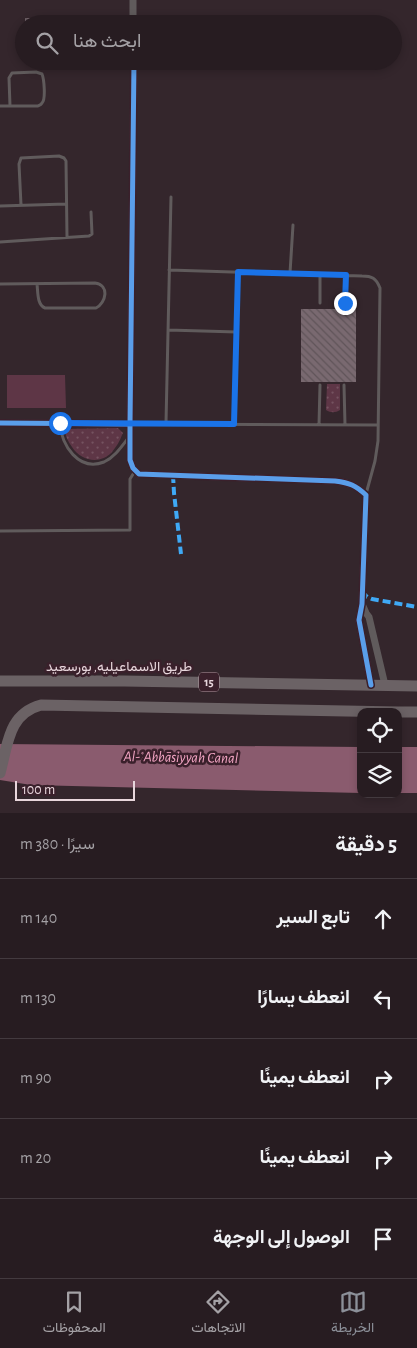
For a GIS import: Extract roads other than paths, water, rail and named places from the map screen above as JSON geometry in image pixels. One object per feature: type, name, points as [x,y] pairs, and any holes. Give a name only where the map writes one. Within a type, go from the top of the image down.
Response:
[{"type":"highway","name":"طريق الاسماعيليه, بورسعيد","points":[[1,680],[417,686]]},
{"type":"highway","points":[[0,773],[13,725],[24,711],[41,705],[357,711]]},
{"type":"highway","points":[[402,712],[417,712]]},
{"type":"street","points":[[133,0],[133,15]]},
{"type":"street","points":[[134,70],[130,460],[139,474],[335,481],[350,483],[359,489],[366,496],[362,604],[359,620],[371,685]]},
{"type":"street","points":[[0,423],[130,424]]},
{"type":"street","points":[[362,604],[366,613],[370,616],[385,685]]},
{"type":"lane","points":[[0,106],[10,106],[38,106],[41,104],[44,99],[44,78],[42,74],[36,72],[15,72],[10,75],[10,106]]},
{"type":"lane","points":[[21,205],[19,164],[21,158],[59,156],[64,158],[66,161],[67,237]]},
{"type":"lane","points":[[166,423],[171,197]]},
{"type":"lane","points":[[0,206],[66,204]]},
{"type":"lane","points":[[0,242],[91,235],[91,212]]},
{"type":"lane","points":[[290,273],[293,225]]},
{"type":"lane","points":[[169,270],[369,276],[378,282],[380,288],[378,440],[366,496]]},
{"type":"lane","points":[[234,424],[238,272]]},
{"type":"lane","points":[[320,274],[320,304]]},
{"type":"lane","points":[[345,303],[346,275]]},
{"type":"lane","points":[[0,284],[98,283],[104,287],[104,298],[102,304],[96,308],[46,308],[39,303],[37,284]]},
{"type":"lane","points":[[168,330],[237,332]]},
{"type":"lane","points":[[344,384],[345,425]]},
{"type":"lane","points":[[319,425],[320,385]]},
{"type":"lane","points":[[60,423],[60,432],[70,452],[81,460],[91,463],[100,463],[111,458],[130,436]]},
{"type":"lane","points":[[130,424],[378,425]]},
{"type":"lane","points":[[0,531],[130,530],[130,479],[136,470]]},
{"type":"water","name":"Al-ʿAbbāsiyyah Canal","points":[[0,744],[357,747],[357,793],[31,785],[0,780]]},
{"type":"water","points":[[402,747],[417,747],[417,793],[402,793]]}]
